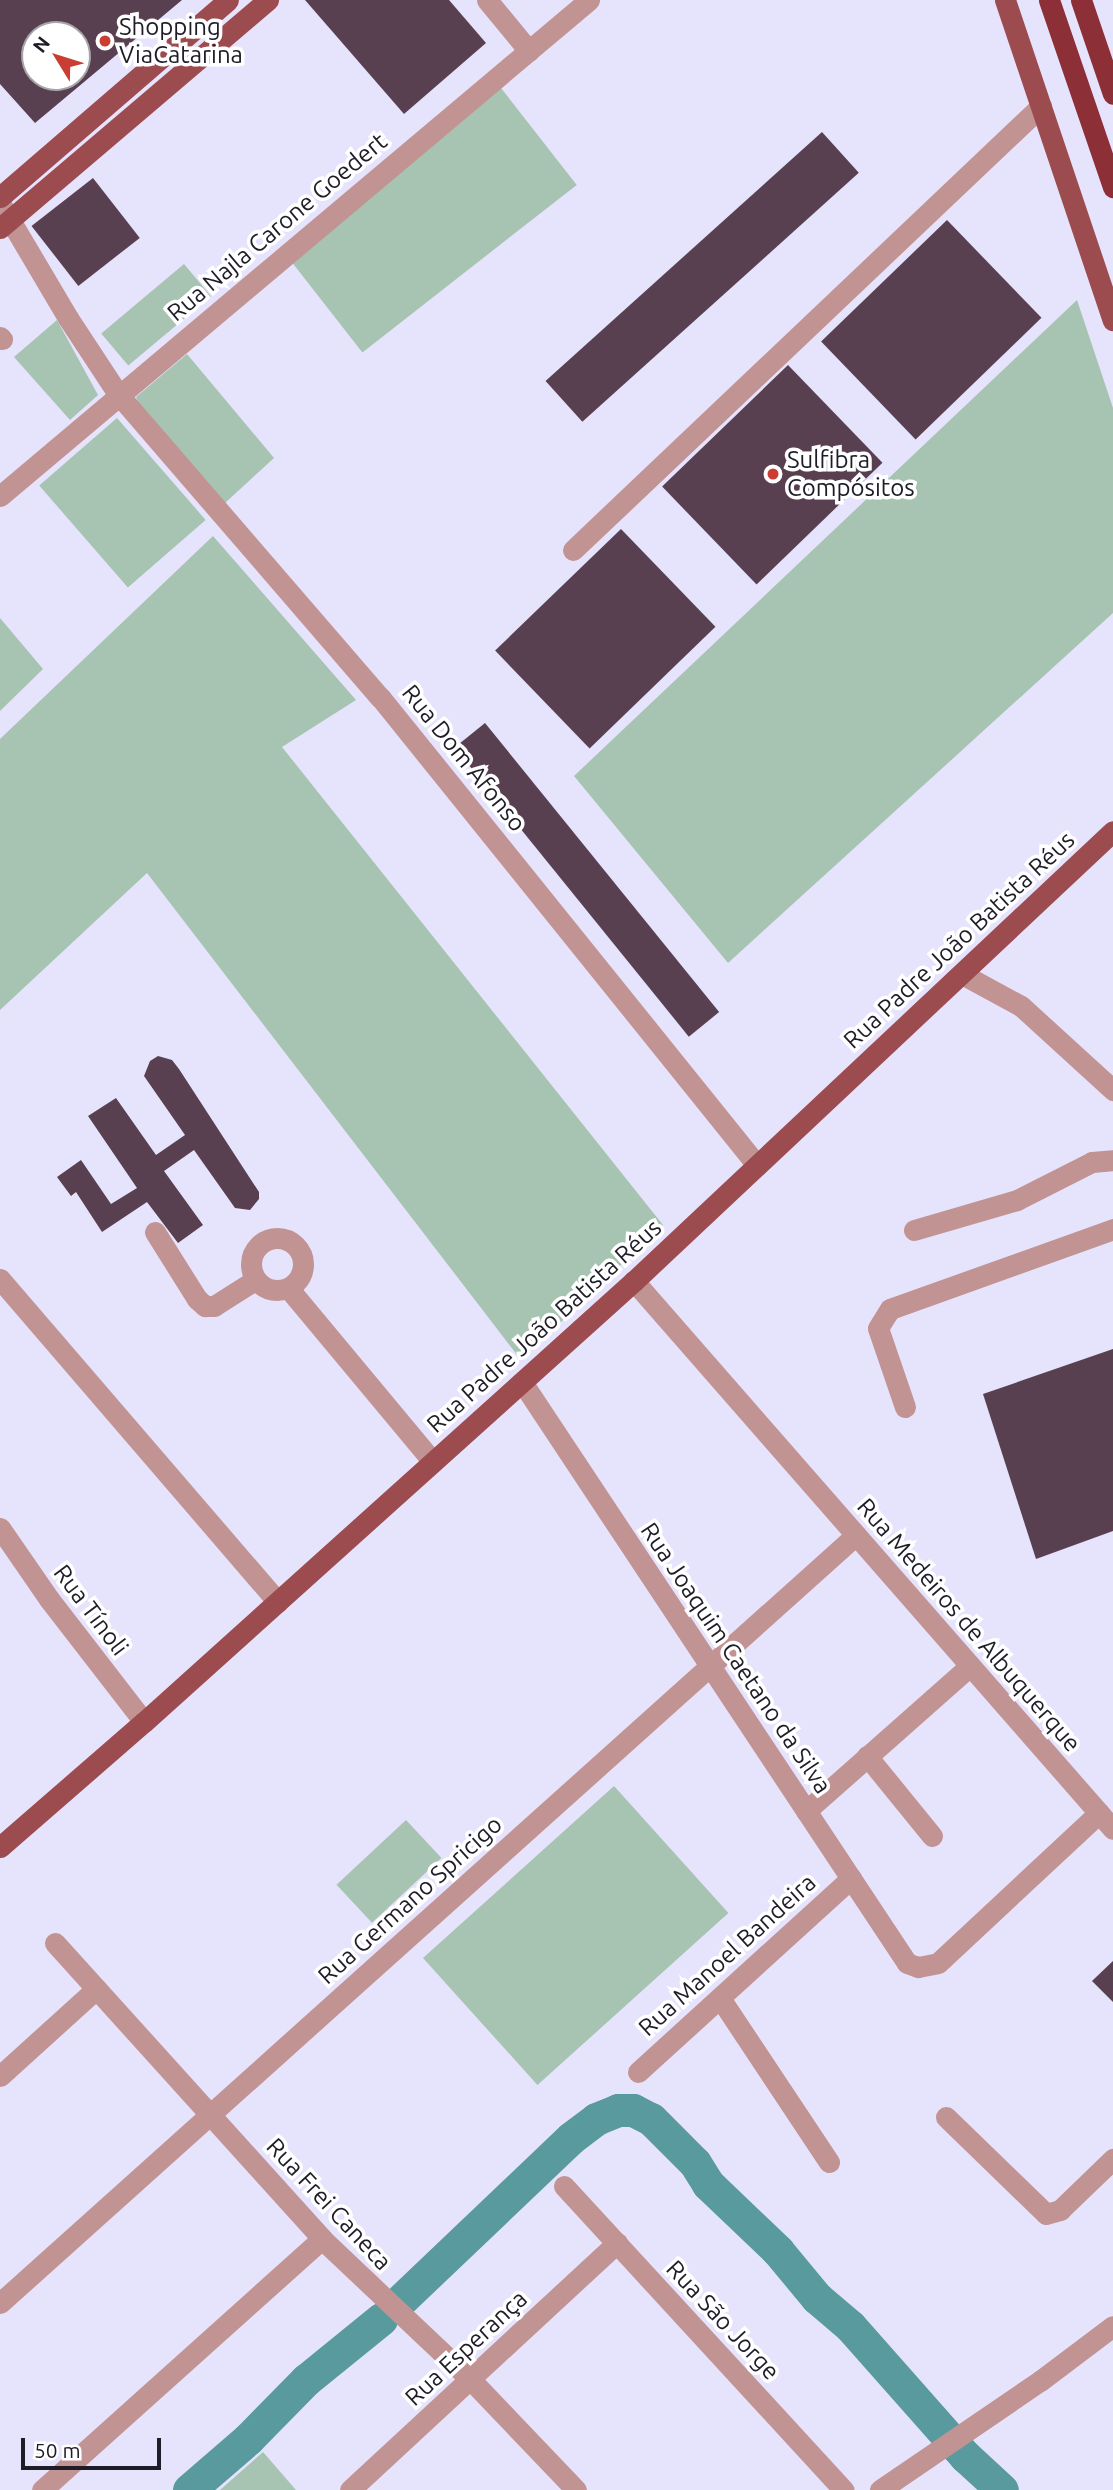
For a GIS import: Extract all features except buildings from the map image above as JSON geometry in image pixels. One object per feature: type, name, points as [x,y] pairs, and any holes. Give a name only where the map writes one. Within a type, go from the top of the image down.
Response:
[{"type":"highway","points":[[1049,0],[1113,187]]},
{"type":"highway","points":[[1081,0],[1113,94]]},
{"type":"main road","points":[[0,197],[228,0]]},
{"type":"main road","points":[[3,217],[268,0]]},
{"type":"main road","points":[[1006,0],[1113,320]]},
{"type":"main road","name":"Rua Padre João Batista Réus","points":[[0,1847],[144,1722],[634,1281],[1113,831]]},
{"type":"street","points":[[487,0],[529,51]]},
{"type":"street","name":"Rua Najla Carone Goedert","points":[[0,496],[589,0]]},
{"type":"street","points":[[573,550],[1041,106]]},
{"type":"street","name":"Rua Dom Afonso","points":[[3,217],[118,394],[380,697],[757,1165]]},
{"type":"street","points":[[962,974],[1021,1006],[1113,1090]]},
{"type":"street","points":[[914,1230],[1017,1200],[1091,1162],[1113,1160]]},
{"type":"street","points":[[905,1407],[878,1328],[882,1317],[890,1309],[1113,1229]]},
{"type":"street","points":[[155,1232],[197,1299],[205,1306],[214,1306],[255,1280]]},
{"type":"street","points":[[284,1238],[298,1247],[304,1262],[301,1278],[289,1289],[270,1291],[255,1280],[250,1265],[255,1249],[268,1239],[284,1238]]},
{"type":"street","points":[[0,1279],[278,1602]]},
{"type":"street","name":"Rua Medeiros de Albuquerque","points":[[634,1281],[1106,1821],[937,1963],[918,1967],[907,1963]]},
{"type":"street","points":[[289,1289],[433,1462]]},
{"type":"street","name":"Rua Joaquim Caetano da Silva","points":[[522,1382],[907,1963]]},
{"type":"street","name":"Rua Tínoli","points":[[0,1528],[48,1599],[144,1722]]},
{"type":"street","name":"Rua Germano Spricigo","points":[[0,2303],[856,1535]]},
{"type":"street","points":[[806,1811],[970,1666]]},
{"type":"street","points":[[867,1756],[932,1836]]},
{"type":"street","name":"Rua Manoel Bandeira","points":[[638,2072],[851,1878]]},
{"type":"street","name":"Rua Frei Caneca","points":[[55,1943],[322,2239],[471,2380],[576,2490]]},
{"type":"street","points":[[0,2076],[96,1989]]},
{"type":"street","points":[[720,1998],[829,2162]]},
{"type":"street","points":[[946,2117],[1046,2214],[1051,2215],[1060,2210],[1113,2159]]},
{"type":"street","name":"Rua São Jorge","points":[[564,2186],[844,2490]]},
{"type":"street","points":[[42,2490],[322,2239]]},
{"type":"street","name":"Rua Esperança","points":[[350,2490],[617,2244]]},
{"type":"street","points":[[888,2488],[933,2452],[1040,2381],[1113,2326]]},
{"type":"green space","points":[[501,88],[577,185],[362,352],[287,255]]},
{"type":"green space","points":[[184,264],[211,296],[128,366],[101,333]]},
{"type":"green space","points":[[1077,300],[1113,408],[1113,613],[728,963],[574,776]]},
{"type":"green space","points":[[57,320],[98,395],[70,420],[14,357]]},
{"type":"green space","points":[[187,354],[274,458],[225,503],[140,408],[136,397]]},
{"type":"green space","points":[[117,418],[206,520],[128,587],[39,486]]},
{"type":"green space","points":[[213,536],[356,700],[282,747],[663,1225],[521,1360],[147,873],[0,1010],[0,739]]},
{"type":"green space","points":[[0,618],[43,669],[0,711]]},
{"type":"green space","points":[[614,1786],[728,1913],[537,2085],[423,1958]]},
{"type":"green space","points":[[406,1820],[441,1858],[372,1923],[337,1885]]},
{"type":"green space","points":[[263,2452],[296,2490],[220,2490]]},
{"type":"waterway","points":[[402,2299],[571,2138],[596,2119],[618,2110],[633,2110],[651,2119],[695,2163],[708,2184],[778,2251],[817,2298],[850,2326],[965,2456],[1002,2490]]},
{"type":"waterway","points":[[189,2490],[248,2439],[306,2380],[381,2319]]},
{"type":"place","name":"Shopping ViaCatarina","points":[[105,41]]},
{"type":"place","name":"Sulfibra Compósitos","points":[[773,474]]}]
